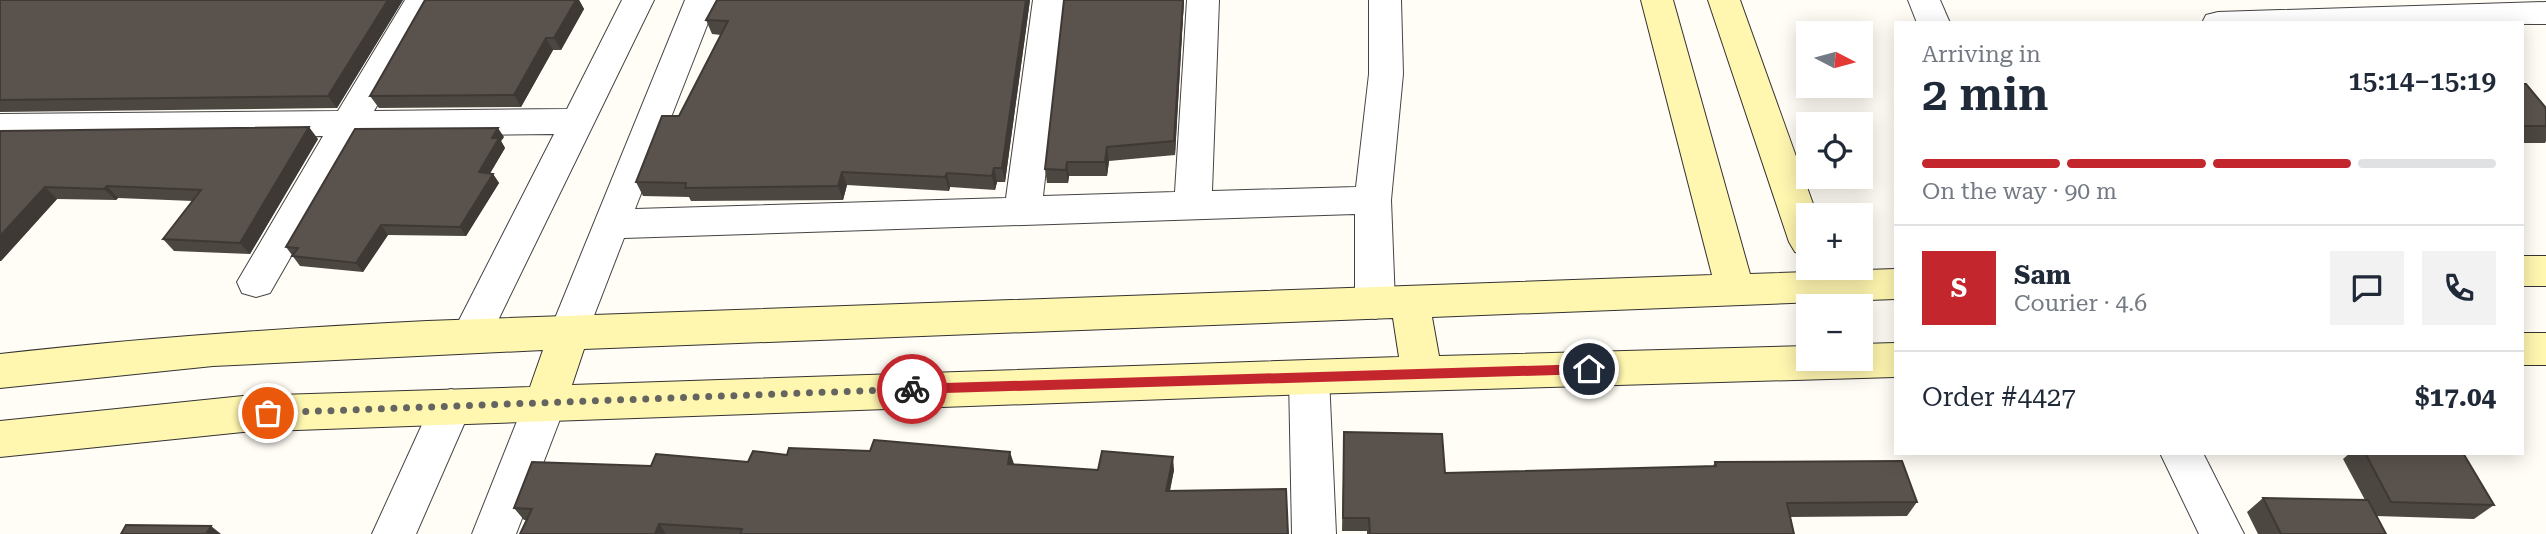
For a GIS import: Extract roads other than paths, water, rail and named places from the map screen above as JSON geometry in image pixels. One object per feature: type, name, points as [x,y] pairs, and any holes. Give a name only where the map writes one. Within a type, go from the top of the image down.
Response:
[{"type":"street","points":[[256,282],[421,0]]},
{"type":"street","points":[[471,336],[638,0]]},
{"type":"street","points":[[494,534],[610,224],[701,0]]},
{"type":"street","points":[[1023,211],[1049,0]]},
{"type":"street","points":[[1193,206],[1203,0]]},
{"type":"street","points":[[1385,0],[1386,74],[1373,200],[1393,302],[1422,373]]},
{"type":"street","points":[[1657,0],[1735,289]]},
{"type":"street","points":[[1724,0],[1796,207]]},
{"type":"street","points":[[1924,0],[1933,21]]},
{"type":"street","points":[[2232,21],[2308,10],[2546,13]]},
{"type":"street","points":[[0,127],[576,121]]},
{"type":"street","points":[[610,224],[1373,200]]},
{"type":"street","points":[[2524,271],[2546,271]]},
{"type":"street","points":[[0,371],[126,355],[376,338],[1735,289],[1799,280]]},
{"type":"street","points":[[1852,280],[1894,284]]},
{"type":"street","points":[[2524,349],[2546,349]]},
{"type":"street","points":[[0,439],[243,414],[546,401],[1894,360]]},
{"type":"street","points":[[1309,377],[1314,534]]},
{"type":"street","points":[[394,534],[451,406]]},
{"type":"street","points":[[2182,455],[2222,534]]}]
